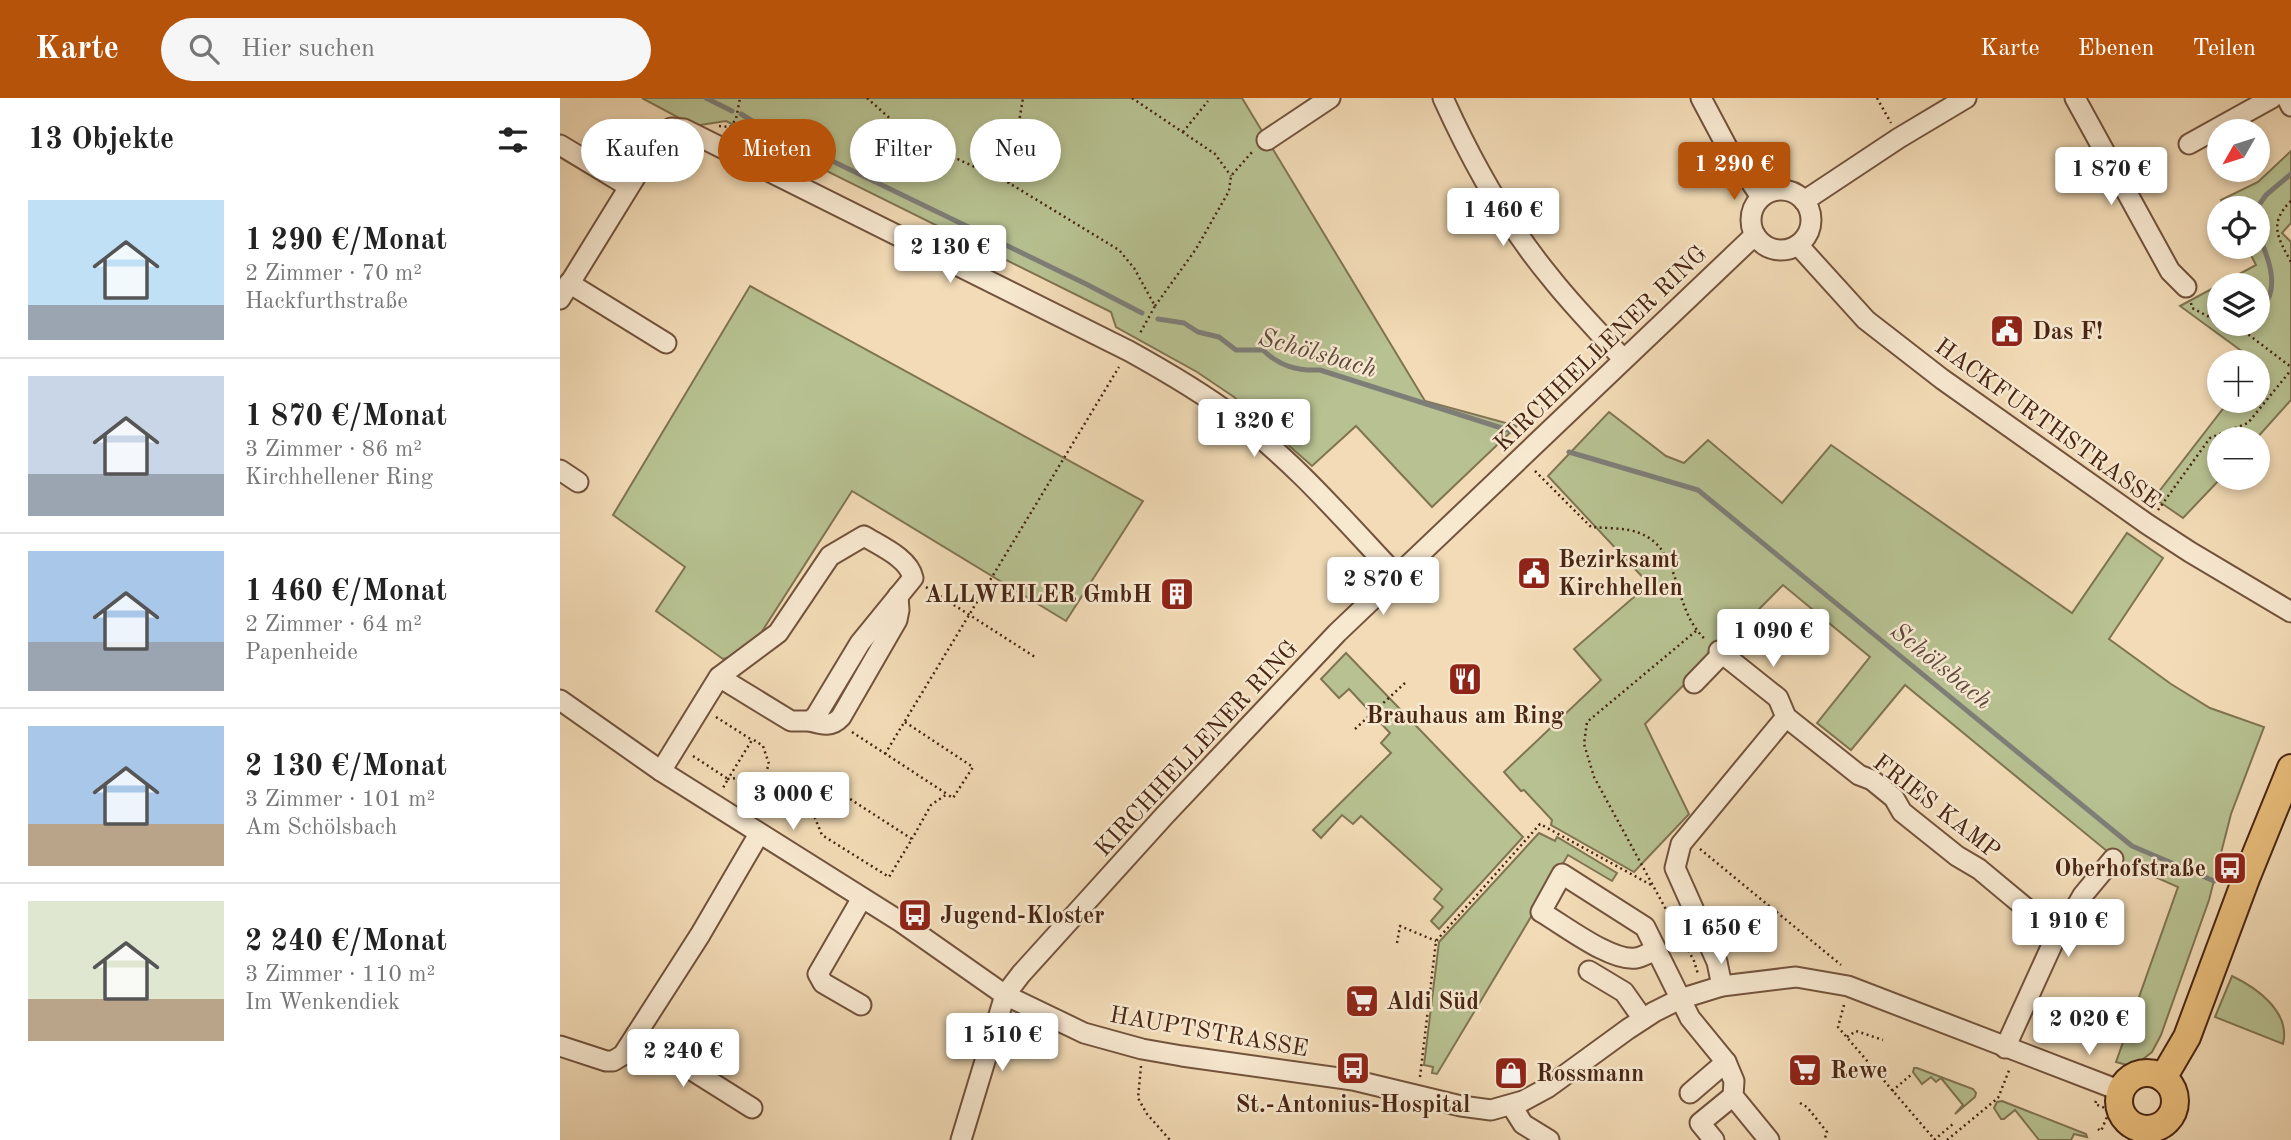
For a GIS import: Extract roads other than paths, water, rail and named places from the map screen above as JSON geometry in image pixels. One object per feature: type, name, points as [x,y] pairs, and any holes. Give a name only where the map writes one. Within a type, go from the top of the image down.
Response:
[{"type":"main road","points":[[2162,1078],[2187,1037],[2291,768]]},
{"type":"main road","points":[[2145,1073],[2162,1078],[2172,1089],[2174,1108],[2165,1123],[2146,1135],[2127,1122],[2111,1087],[2145,1073]]},
{"type":"street","points":[[1267,140],[1330,98]]},
{"type":"street","points":[[1443,98],[1474,162],[1524,243],[1551,278],[1623,359]]},
{"type":"street","points":[[1702,98],[1727,147],[1761,197]]},
{"type":"street","points":[[1804,201],[1899,138],[1966,98]]},
{"type":"street","points":[[2075,98],[2170,271],[2186,287]]},
{"type":"street","points":[[2189,144],[2272,98]]},
{"type":"street","points":[[2287,98],[2291,106]]},
{"type":"street","points":[[666,343],[565,291],[628,186],[660,137],[671,128],[684,129],[1129,351],[1194,388],[1282,456],[1397,576]]},
{"type":"street","points":[[560,145],[628,186]]},
{"type":"street","points":[[1786,190],[1804,201],[1810,223],[1806,236],[1798,245],[1792,249],[1775,250],[1767,247],[1755,236],[1751,228],[1751,212],[1761,197],[1772,191],[1786,190]]},
{"type":"street","name":"KIRCHHELLENER RING","points":[[961,1140],[1005,995],[1021,974],[1301,670],[1623,359],[1755,236]]},
{"type":"street","name":"HACKFURTHSTRASSE","points":[[1798,245],[1866,320],[1942,379],[2147,524],[2291,612]]},
{"type":"street","points":[[560,470],[578,482]]},
{"type":"street","points":[[661,771],[719,677],[778,633],[830,556],[864,536],[900,559],[911,571],[913,578],[860,643],[816,716],[810,721]]},
{"type":"street","points":[[719,677],[791,721],[810,721],[827,726],[837,722],[873,666],[898,620],[898,596]]},
{"type":"street","name":"FRIES KAMP","points":[[1695,682],[1721,653],[1778,698],[1786,717],[1859,775],[1872,780],[1894,798],[1902,812],[2057,934]]},
{"type":"street","name":"HAUPTSTRASSE","points":[[560,700],[661,771],[907,926],[1005,995],[1084,1033],[1142,1049],[1353,1080],[1476,1109],[1491,1110],[1511,1105],[1547,1088],[1643,1019],[1680,999],[1713,988],[1796,977],[1848,986],[2111,1087]]},
{"type":"street","points":[[1713,988],[1717,962],[1675,868],[1681,844],[1786,717]]},
{"type":"street","points":[[560,1046],[606,1061],[623,1055],[700,935],[759,834]]},
{"type":"street","points":[[2011,1050],[2057,934],[2067,923],[2082,895],[2113,859]]},
{"type":"street","points":[[1656,950],[1638,958],[1624,958],[1610,953],[1541,912],[1562,874],[1645,927],[1690,1017],[1726,1062],[1734,1081],[1733,1096],[1769,1140]]},
{"type":"street","points":[[861,1005],[823,983],[818,974],[862,898]]},
{"type":"street","points":[[1589,971],[1624,992],[1643,1019]]},
{"type":"street","points":[[636,1035],[752,1108]]},
{"type":"street","points":[[1690,1093],[1726,1062]]},
{"type":"street","points":[[1714,1140],[1700,1123],[1733,1096]]},
{"type":"street","points":[[1511,1105],[1520,1132],[1549,1140]]},
{"type":"waterway","name":"Schölsbach","points":[[706,98],[732,111]]},
{"type":"waterway","name":"Schölsbach","points":[[741,114],[762,127],[1142,313]]},
{"type":"waterway","points":[[2265,196],[2291,174]]},
{"type":"waterway","points":[[2268,259],[2272,284],[2270,294]]},
{"type":"waterway","name":"Schölsbach","points":[[1158,319],[1184,323],[1198,332],[1219,337],[1236,350],[1263,350],[1275,360],[1289,366],[1320,370],[1511,431]]},
{"type":"waterway","name":"Schölsbach","points":[[1569,452],[1698,490],[2132,846],[2214,881]]},
{"type":"place","name":"Das F!","points":[[2007,331]]},
{"type":"place","name":"Bezirksamt Kirchhellen","points":[[1534,573]]},
{"type":"place","name":"ALLWEILER GmbH","points":[[1177,594]]},
{"type":"place","name":"Brauhaus am Ring","points":[[1465,679]]},
{"type":"place","name":"Oberhofstraße","points":[[2230,868]]},
{"type":"place","name":"Jugend-Kloster","points":[[915,915]]},
{"type":"place","name":"Aldi Süd","points":[[1362,1001]]},
{"type":"place","name":"St.-Antonius-Hospital","points":[[1353,1068]]},
{"type":"place","name":"Rewe","points":[[1805,1070]]},
{"type":"place","name":"Rossmann","points":[[1511,1073]]}]
